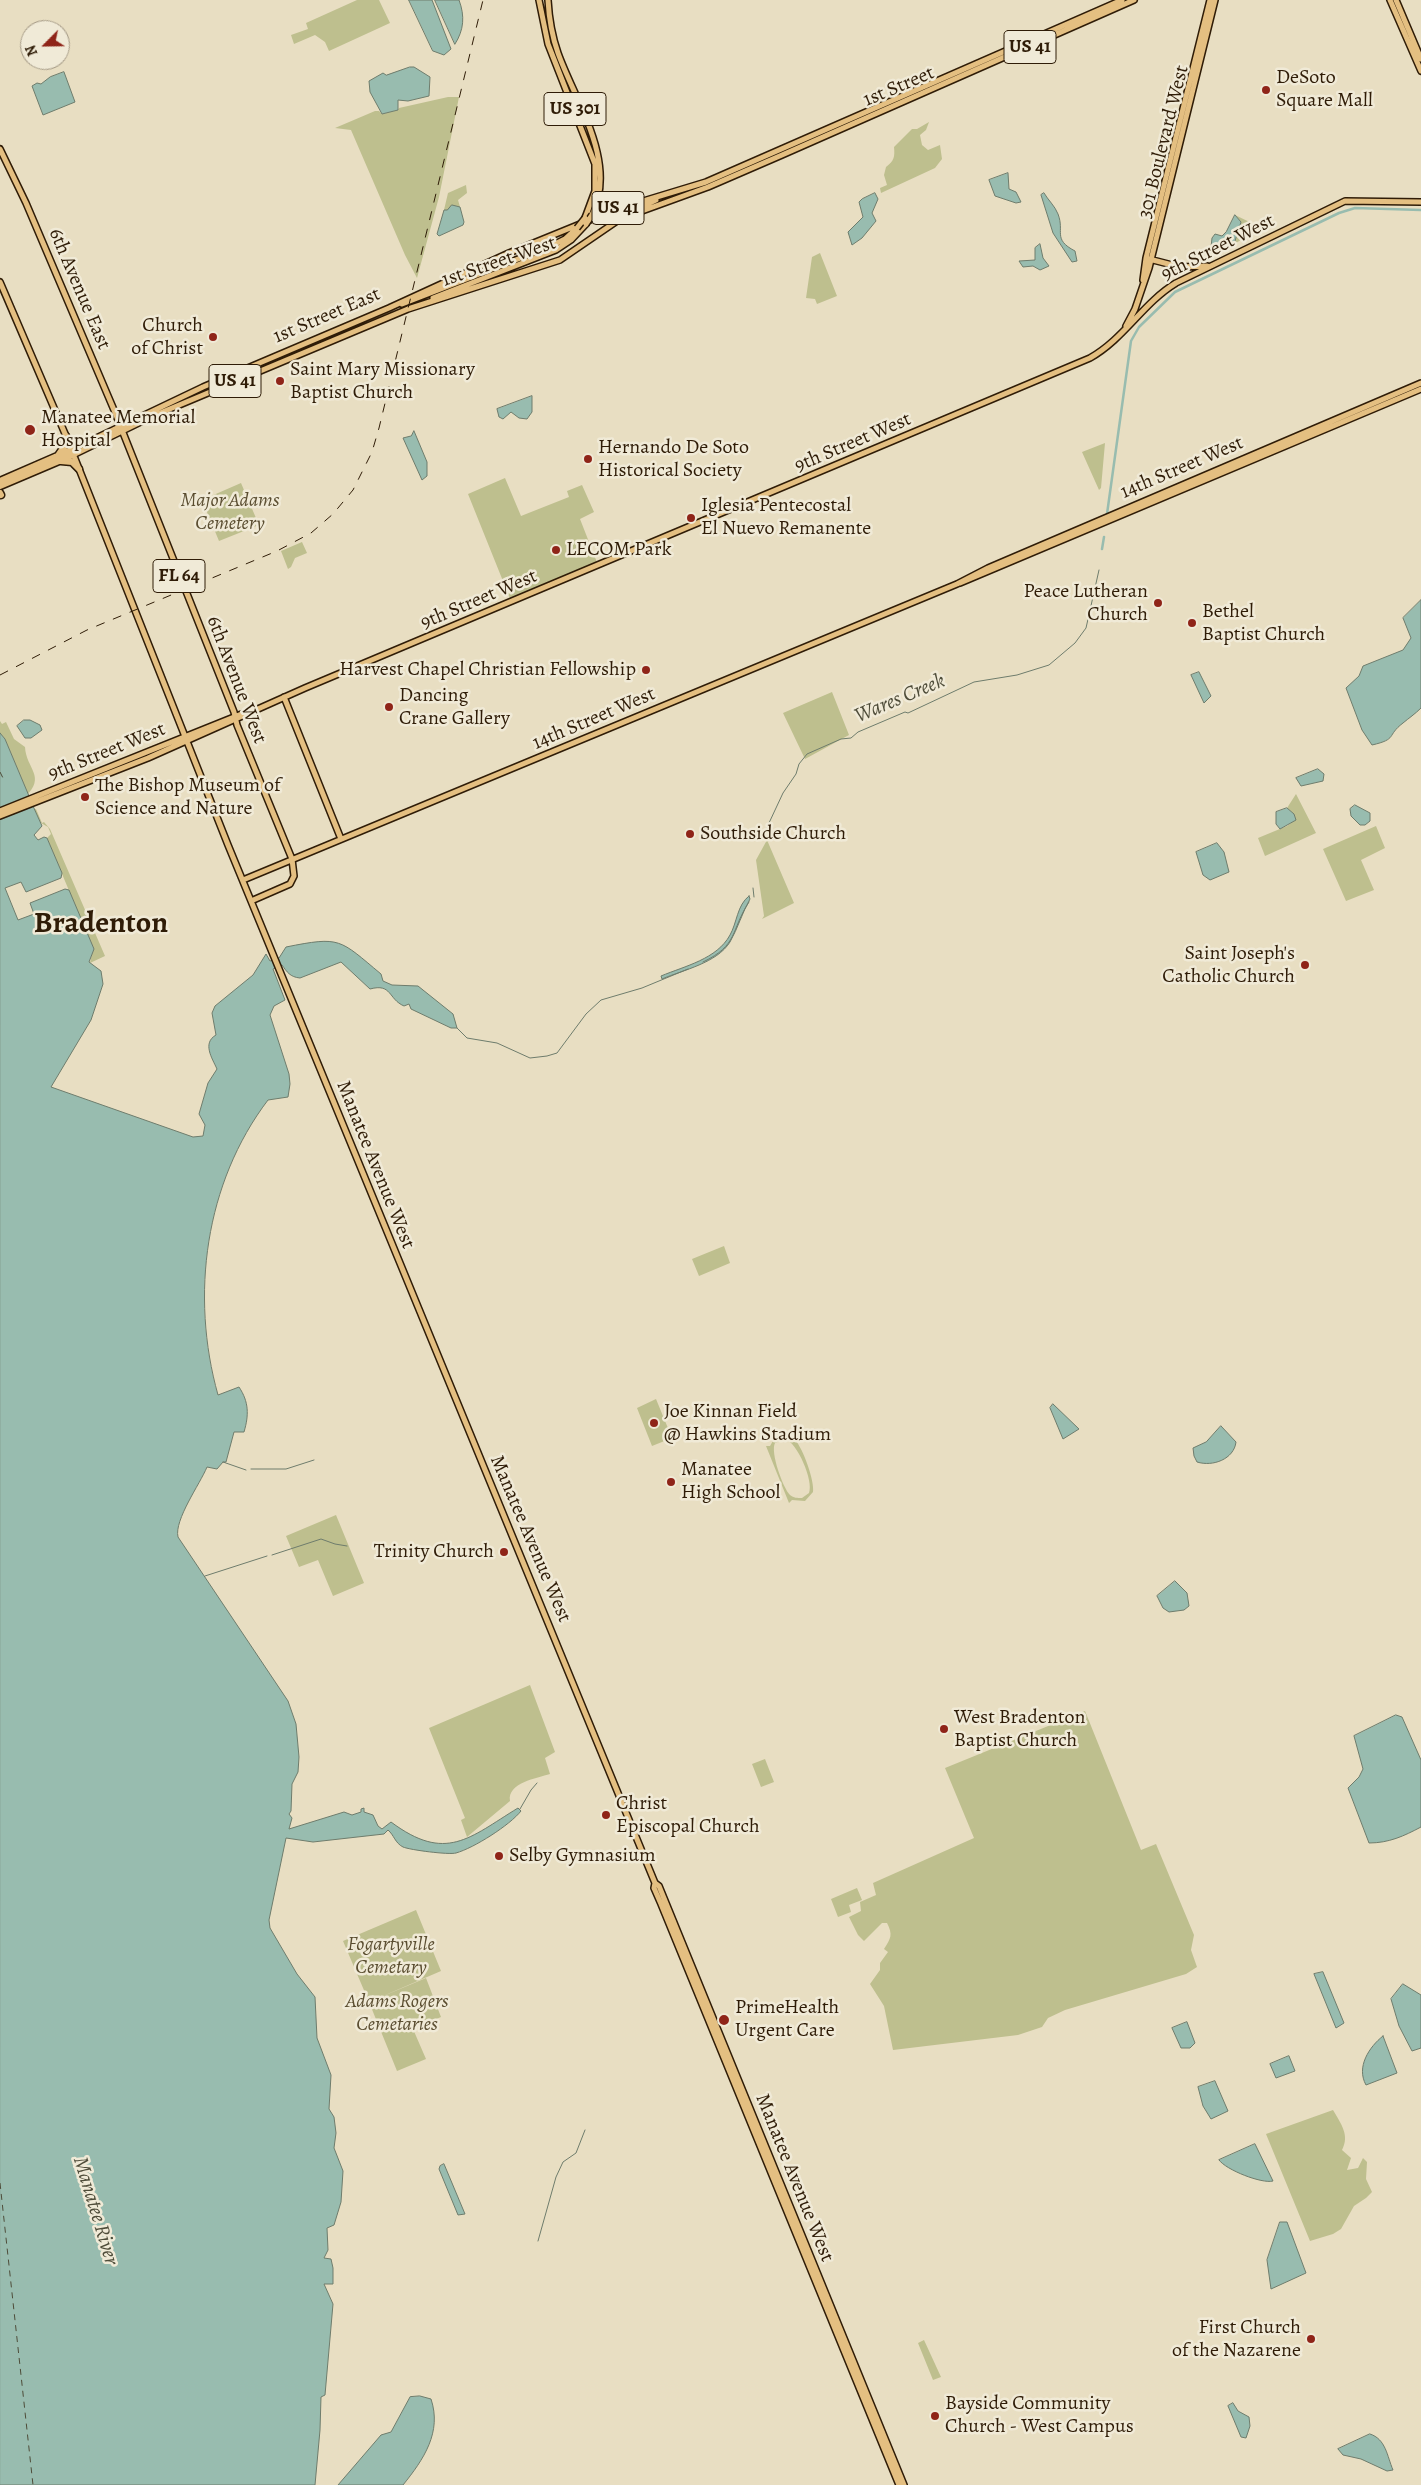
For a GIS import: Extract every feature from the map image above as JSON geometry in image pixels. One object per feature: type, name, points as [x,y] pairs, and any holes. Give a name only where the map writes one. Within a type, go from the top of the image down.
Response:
[{"type":"highway","points":[[66,436],[59,458],[71,462],[79,470]]},
{"type":"highway","name":"1st Street East","points":[[59,458],[72,452]]},
{"type":"highway","name":"US 41","points":[[1,484],[59,458]]},
{"type":"highway","points":[[1,484],[2,494]]},
{"type":"main road","name":"US 301","points":[[539,0],[548,44],[595,160],[595,191],[586,221]]},
{"type":"main road","name":"1st Street West","points":[[122,428],[410,308],[556,250],[571,240],[592,215],[600,190],[600,163],[556,48],[548,0]]},
{"type":"main road","points":[[1064,28],[1122,0]]},
{"type":"main road","name":"1st Street","points":[[674,196],[887,103],[1134,0]]},
{"type":"main road","name":"301 Boulevard West","points":[[1149,259],[1210,0]]},
{"type":"main road","name":"301 Boulevard West","points":[[1118,336],[1132,316],[1141,291],[1215,0]]},
{"type":"main road","points":[[1390,0],[1421,71]]},
{"type":"main road","points":[[1396,0],[1421,59]]},
{"type":"main road","name":"1st Street","points":[[674,196],[822,137],[996,62],[1031,43]]},
{"type":"main road","points":[[856,122],[856,119],[880,109],[887,103]]},
{"type":"main road","points":[[822,137],[827,132],[848,122],[850,119]]},
{"type":"main road","name":"6th Avenue East","points":[[0,149],[122,428]]},
{"type":"main road","points":[[637,212],[639,208],[664,196],[674,196]]},
{"type":"main road","name":"1st Street East","points":[[72,452],[200,388],[389,308],[411,296],[601,215],[664,196]]},
{"type":"main road","name":"1st Street West","points":[[410,308],[558,261],[573,253],[603,229],[674,196]]},
{"type":"main road","name":"9th Street West","points":[[83,780],[139,761],[164,748],[284,697],[1073,365],[1099,353],[1169,287],[1345,202],[1421,202]]},
{"type":"main road","points":[[601,215],[608,220],[603,229]]},
{"type":"main road","name":"1st Street West","points":[[389,308],[549,248],[565,239],[586,221]]},
{"type":"main road","points":[[1149,259],[1186,267],[1215,264]]},
{"type":"main road","name":"FL 64","points":[[0,282],[72,452]]},
{"type":"main road","points":[[297,355],[313,345],[313,340]]},
{"type":"main road","name":"14th Street West","points":[[957,584],[994,565],[1421,383]]},
{"type":"main road","name":"14th Street West","points":[[243,880],[990,572],[1421,389]]},
{"type":"main road","name":"6th Avenue West","points":[[122,428],[292,860]]},
{"type":"main road","name":"Manatee Avenue West","points":[[72,452],[278,969],[655,1883],[662,1894],[904,2485]]},
{"type":"main road","points":[[284,697],[341,839]]},
{"type":"main road","name":"9th Street West","points":[[33,800],[151,751],[164,748]]},
{"type":"main road","points":[[139,761],[151,751]]},
{"type":"main road","points":[[0,811],[33,800]]},
{"type":"main road","points":[[0,816],[33,800]]},
{"type":"main road","points":[[251,901],[285,887],[293,878],[292,860]]},
{"type":"main road","name":"Manatee Avenue West","points":[[655,1883],[654,1888],[899,2485]]},
{"type":"green space","points":[[357,0],[379,0],[390,23],[329,51],[325,42],[315,35],[294,44],[291,35],[308,29],[306,23]]},
{"type":"green space","points":[[448,97],[459,97],[439,197],[417,278],[405,255],[351,130],[335,128],[375,111],[379,111],[382,114],[398,110],[399,108]]},
{"type":"green space","points":[[929,122],[926,130],[920,135],[922,145],[928,150],[940,145],[942,159],[935,168],[881,193],[880,188],[887,185],[884,175],[886,167],[893,158],[894,147],[912,129],[917,129]]},
{"type":"green space","points":[[466,185],[467,193],[458,200],[460,207],[453,206],[447,211],[444,210],[448,193]]},
{"type":"green space","points":[[1235,215],[1262,228],[1234,244],[1241,222]]},
{"type":"green space","points":[[820,253],[837,296],[817,304],[815,299],[806,298],[812,257]]},
{"type":"green space","points":[[1105,443],[1101,488],[1099,490],[1082,452]]},
{"type":"green space","points":[[505,478],[521,516],[569,497],[567,491],[582,485],[594,512],[580,519],[598,565],[511,601],[468,494]]},
{"type":"green space","name":"Major Adams Cemetery","points":[[241,483],[259,525],[219,541],[202,500]]},
{"type":"green space","points":[[302,542],[307,553],[295,558],[288,569],[281,551]]},
{"type":"green space","points":[[832,692],[849,735],[805,759],[783,713]]},
{"type":"green space","points":[[0,721],[2,724],[6,722],[14,739],[25,747],[26,755],[35,778],[31,790],[25,797],[29,809],[36,809],[42,823],[44,822],[50,829],[105,956],[90,963],[93,948],[47,838],[51,834],[48,827],[41,823],[35,811],[26,810],[21,798],[27,792],[5,739],[0,733]]},
{"type":"green space","points":[[1296,794],[1316,833],[1265,856],[1258,838],[1287,826],[1295,820],[1294,814],[1287,808]]},
{"type":"green space","points":[[1376,826],[1385,848],[1361,860],[1374,890],[1346,901],[1323,849]]},
{"type":"green space","points":[[767,840],[794,903],[762,919],[764,916],[756,860]]},
{"type":"green space","points":[[724,1246],[730,1263],[699,1276],[692,1259]]},
{"type":"green space","name":"Joe Kinnan Field @ Hawkins Stadium","points":[[656,1399],[672,1438],[652,1446],[637,1408]]},
{"type":"green space","points":[[781,1436],[790,1437],[798,1444],[805,1457],[813,1492],[805,1501],[792,1500],[789,1503],[766,1446],[770,1446],[774,1439]],"holes":[[[785,1439],[790,1442],[799,1454],[809,1480],[809,1493],[802,1498],[793,1497],[787,1491],[774,1454],[775,1443]]]},
{"type":"green space","points":[[336,1515],[364,1583],[333,1596],[318,1560],[299,1567],[286,1536]]},
{"type":"green space","points":[[530,1685],[555,1752],[545,1758],[550,1774],[524,1782],[518,1786],[510,1795],[510,1801],[467,1837],[461,1820],[465,1818],[429,1728]]},
{"type":"green space","points":[[1085,1711],[1141,1850],[1156,1844],[1194,1935],[1191,1950],[1197,1967],[1186,1974],[1065,2010],[1048,2018],[1042,2027],[1018,2035],[893,2050],[884,2006],[870,1984],[880,1970],[880,1963],[888,1952],[884,1949],[891,1934],[887,1923],[882,1923],[864,1941],[858,1935],[849,1917],[861,1911],[860,1902],[876,1895],[873,1883],[974,1838],[945,1768]]},
{"type":"green space","points":[[765,1759],[774,1782],[761,1787],[752,1764]]},
{"type":"green space","points":[[857,1888],[862,1900],[849,1905],[851,1912],[838,1917],[831,1899]]},
{"type":"green space","name":"Fogartyville Cemetary","points":[[416,1910],[441,1971],[369,2002],[343,1941]]},
{"type":"green space","name":"Adams Rogers Cemetaries","points":[[426,1978],[441,2017],[413,2029],[426,2059],[397,2071],[369,2002]]},
{"type":"green space","points":[[1333,2110],[1345,2134],[1342,2150],[1351,2158],[1347,2170],[1358,2168],[1363,2158],[1367,2162],[1366,2179],[1372,2192],[1354,2206],[1341,2229],[1333,2234],[1310,2241],[1266,2134]]},
{"type":"green space","points":[[924,2340],[941,2377],[933,2380],[918,2343]]},
{"type":"water","points":[[409,0],[432,0],[451,49],[444,55],[433,51]]},
{"type":"water","points":[[435,0],[459,0],[463,23],[455,44]]},
{"type":"water","points":[[414,67],[430,77],[429,96],[408,101],[398,100],[398,110],[382,114],[370,92],[369,81],[383,73],[386,75]]},
{"type":"water","points":[[64,72],[75,102],[43,115],[32,86],[37,83],[41,84],[50,77]]},
{"type":"water","points":[[1008,173],[1009,189],[1016,192],[1021,202],[1016,203],[995,196],[989,180]]},
{"type":"water","points":[[875,193],[878,199],[872,213],[876,221],[862,238],[852,245],[848,232],[863,217],[859,202]]},
{"type":"water","points":[[1044,193],[1058,214],[1061,239],[1068,247],[1075,251],[1077,261],[1072,262],[1053,233],[1041,195]]},
{"type":"water","points":[[452,205],[460,207],[463,225],[439,236],[437,234],[444,210],[447,210]]},
{"type":"water","points":[[1235,215],[1241,222],[1234,244],[1210,256],[1212,238],[1215,234],[1222,236],[1226,232]]},
{"type":"water","points":[[1040,244],[1043,258],[1049,266],[1040,270],[1033,266],[1023,267],[1019,261],[1035,260],[1035,248]]},
{"type":"water","points":[[532,396],[532,412],[527,419],[519,418],[511,412],[503,419],[499,417],[497,409]]},
{"type":"water","points":[[414,431],[427,462],[427,476],[422,480],[403,438],[411,436]]},
{"type":"water","points":[[1421,600],[1421,708],[1398,727],[1389,739],[1372,745],[1362,730],[1346,688],[1359,676],[1363,666],[1403,650],[1411,638],[1403,618]]},
{"type":"water","points":[[1199,672],[1211,696],[1204,703],[1191,675]]},
{"type":"water","points":[[24,720],[30,720],[40,725],[42,730],[31,738],[25,738],[17,726]]},
{"type":"water","name":"Manatee River","points":[[0,733],[5,739],[29,796],[26,798],[30,807],[33,806],[42,826],[34,835],[38,840],[44,837],[47,838],[62,873],[61,878],[26,892],[21,882],[5,888],[18,920],[34,914],[30,903],[65,889],[69,890],[94,949],[89,962],[101,971],[103,984],[91,1020],[51,1087],[193,1137],[203,1136],[205,1125],[199,1114],[208,1083],[217,1069],[209,1051],[210,1042],[216,1035],[212,1013],[215,1006],[253,975],[266,954],[270,961],[279,958],[286,947],[304,944],[329,941],[347,947],[381,974],[383,981],[392,985],[418,986],[453,1014],[457,1028],[451,1028],[411,1009],[409,1004],[404,1006],[382,988],[370,989],[341,962],[300,978],[291,975],[282,965],[273,969],[285,1000],[274,1006],[270,1015],[289,1074],[288,1097],[268,1100],[247,1132],[230,1167],[217,1203],[209,1241],[205,1280],[205,1318],[210,1357],[218,1395],[239,1387],[245,1398],[247,1420],[244,1432],[234,1432],[226,1462],[223,1462],[217,1469],[207,1467],[184,1512],[178,1530],[178,1537],[288,1701],[296,1724],[299,1757],[298,1772],[292,1784],[291,1811],[289,1814],[292,1818],[289,1829],[344,1812],[352,1815],[361,1812],[361,1809],[364,1808],[364,1812],[373,1815],[378,1826],[382,1829],[391,1822],[410,1834],[427,1841],[457,1842],[485,1829],[518,1808],[521,1811],[509,1823],[491,1835],[456,1853],[429,1852],[403,1847],[388,1830],[384,1834],[313,1842],[286,1838],[269,1920],[270,1928],[297,1974],[315,1997],[317,2038],[331,2075],[329,2109],[334,2117],[336,2133],[334,2148],[343,2171],[341,2202],[334,2225],[327,2228],[328,2250],[324,2258],[331,2259],[333,2268],[333,2284],[324,2284],[333,2304],[325,2395],[321,2397],[315,2485],[0,2485]]},
{"type":"water","points":[[1318,769],[1324,774],[1323,781],[1301,786],[1296,778]]},
{"type":"water","points":[[1355,805],[1370,813],[1370,821],[1365,825],[1360,825],[1351,816],[1350,809]]},
{"type":"water","points":[[1287,808],[1294,814],[1296,820],[1280,829],[1276,824],[1276,812]]},
{"type":"water","points":[[1217,843],[1224,852],[1229,872],[1210,880],[1203,875],[1196,852]]},
{"type":"water","points":[[749,896],[750,899],[730,942],[724,949],[708,961],[662,979],[661,976],[700,961],[717,950],[730,935],[742,904]]},
{"type":"water","points":[[1053,1404],[1079,1429],[1063,1439],[1050,1408]]},
{"type":"water","points":[[1221,1426],[1236,1442],[1231,1453],[1216,1462],[1197,1462],[1193,1448],[1206,1442]]},
{"type":"water","points":[[1175,1581],[1187,1593],[1189,1606],[1184,1610],[1169,1612],[1163,1608],[1157,1596]]},
{"type":"water","points":[[1396,1715],[1402,1717],[1421,1760],[1421,1827],[1383,1842],[1369,1843],[1348,1788],[1359,1777],[1363,1769],[1354,1736]]},
{"type":"water","points":[[1323,1972],[1344,2023],[1336,2028],[1314,1974]]},
{"type":"water","points":[[1403,1984],[1421,1995],[1421,2048],[1412,2051],[1399,2026],[1391,1999]]},
{"type":"water","points":[[1187,2022],[1195,2043],[1190,2048],[1181,2048],[1172,2028]]},
{"type":"water","points":[[1383,2036],[1397,2073],[1366,2085],[1362,2071],[1363,2064],[1373,2046]]},
{"type":"water","points":[[1289,2056],[1295,2071],[1276,2078],[1270,2064]]},
{"type":"water","points":[[1215,2081],[1228,2111],[1211,2119],[1203,2106],[1198,2087]]},
{"type":"water","points":[[1255,2144],[1273,2181],[1244,2175],[1229,2168],[1219,2160]]},
{"type":"water","points":[[444,2164],[465,2214],[458,2215],[439,2169]]},
{"type":"water","points":[[1280,2222],[1287,2222],[1306,2273],[1271,2289],[1267,2260]]},
{"type":"water","points":[[420,2396],[431,2399],[434,2411],[433,2434],[424,2455],[403,2485],[338,2485],[381,2435],[391,2432],[410,2397]]},
{"type":"water","points":[[1233,2403],[1238,2411],[1249,2417],[1250,2426],[1246,2438],[1241,2437],[1228,2406]]},
{"type":"water","points":[[1370,2434],[1383,2444],[1393,2470],[1387,2471],[1361,2459],[1343,2455],[1338,2449]]},
{"type":"waterway","points":[[1107,514],[1131,341],[1139,327],[1175,292],[1339,213],[1355,208],[1421,210]]},
{"type":"waterway","points":[[1102,549],[1104,537]]},
{"type":"waterway","name":"Wares Creek","points":[[762,838],[783,793],[796,774],[799,764],[807,754],[841,739],[851,738],[858,732],[905,712],[908,713],[974,682],[1017,675],[1049,665],[1075,643],[1086,628],[1099,570]]},
{"type":"waterway","name":"Wares Creek","points":[[753,888],[754,897]]},
{"type":"waterway","name":"Wares Creek","points":[[703,962],[723,950],[749,902]]},
{"type":"waterway","name":"Wares Creek","points":[[457,1028],[467,1038],[497,1043],[530,1058],[547,1056],[557,1053],[586,1014],[601,1000],[642,988],[688,969]]},
{"type":"waterway","points":[[251,1469],[286,1469],[314,1460]]},
{"type":"waterway","points":[[223,1462],[246,1470]]},
{"type":"waterway","points":[[272,1555],[321,1539],[347,1546]]},
{"type":"waterway","points":[[205,1576],[267,1556]]},
{"type":"waterway","points":[[520,1809],[537,1783]]},
{"type":"waterway","points":[[538,2241],[556,2177],[563,2162],[576,2153],[585,2130]]},
{"type":"ferry route","points":[[0,772],[3,778]]},
{"type":"ferry route","points":[[0,2183],[33,2485]]},
{"type":"railway","points":[[0,675],[87,630],[277,551],[311,533],[333,514],[353,490],[372,452],[379,428],[483,0]]},
{"type":"place","name":"DeSoto Square Mall","points":[[1266,90]]},
{"type":"place","name":"Church of Christ","points":[[213,337]]},
{"type":"place","name":"Saint Mary Missionary Baptist Church","points":[[280,381]]},
{"type":"place","name":"Manatee Memorial Hospital","points":[[30,430]]},
{"type":"place","name":"Hernando De Soto Historical Society","points":[[588,459]]},
{"type":"place","name":"Iglesia Pentecostal El Nuevo Remanente","points":[[691,518]]},
{"type":"place","name":"LECOM Park","points":[[556,550]]},
{"type":"place","name":"Peace Lutheran Church","points":[[1158,603]]},
{"type":"place","name":"Bethel Baptist Church","points":[[1192,623]]},
{"type":"place","name":"Harvest Chapel Christian Fellowship","points":[[646,670]]},
{"type":"place","name":"Dancing Crane Gallery","points":[[389,707]]},
{"type":"place","name":"The Bishop Museum of Science and Nature","points":[[85,797]]},
{"type":"place","name":"Southside Church","points":[[690,834]]},
{"type":"place","name":"Saint Joseph's Catholic Church","points":[[1305,965]]},
{"type":"place","name":"Joe Kinnan Field @ Hawkins Stadium","points":[[654,1423]]},
{"type":"place","name":"Manatee High School","points":[[671,1482]]},
{"type":"place","name":"Trinity Church","points":[[504,1552]]},
{"type":"place","name":"West Bradenton Baptist Church","points":[[944,1729]]},
{"type":"place","name":"Christ Episcopal Church","points":[[606,1815]]},
{"type":"place","name":"Selby Gymnasium","points":[[499,1856]]},
{"type":"place","name":"PrimeHealth Urgent Care","points":[[724,2020]]},
{"type":"place","name":"First Church of the Nazarene","points":[[1311,2339]]},
{"type":"place","name":"Bayside Community Church - West Campus","points":[[935,2416]]},
{"type":"district","name":"Bradenton","points":[[101,925]]}]
